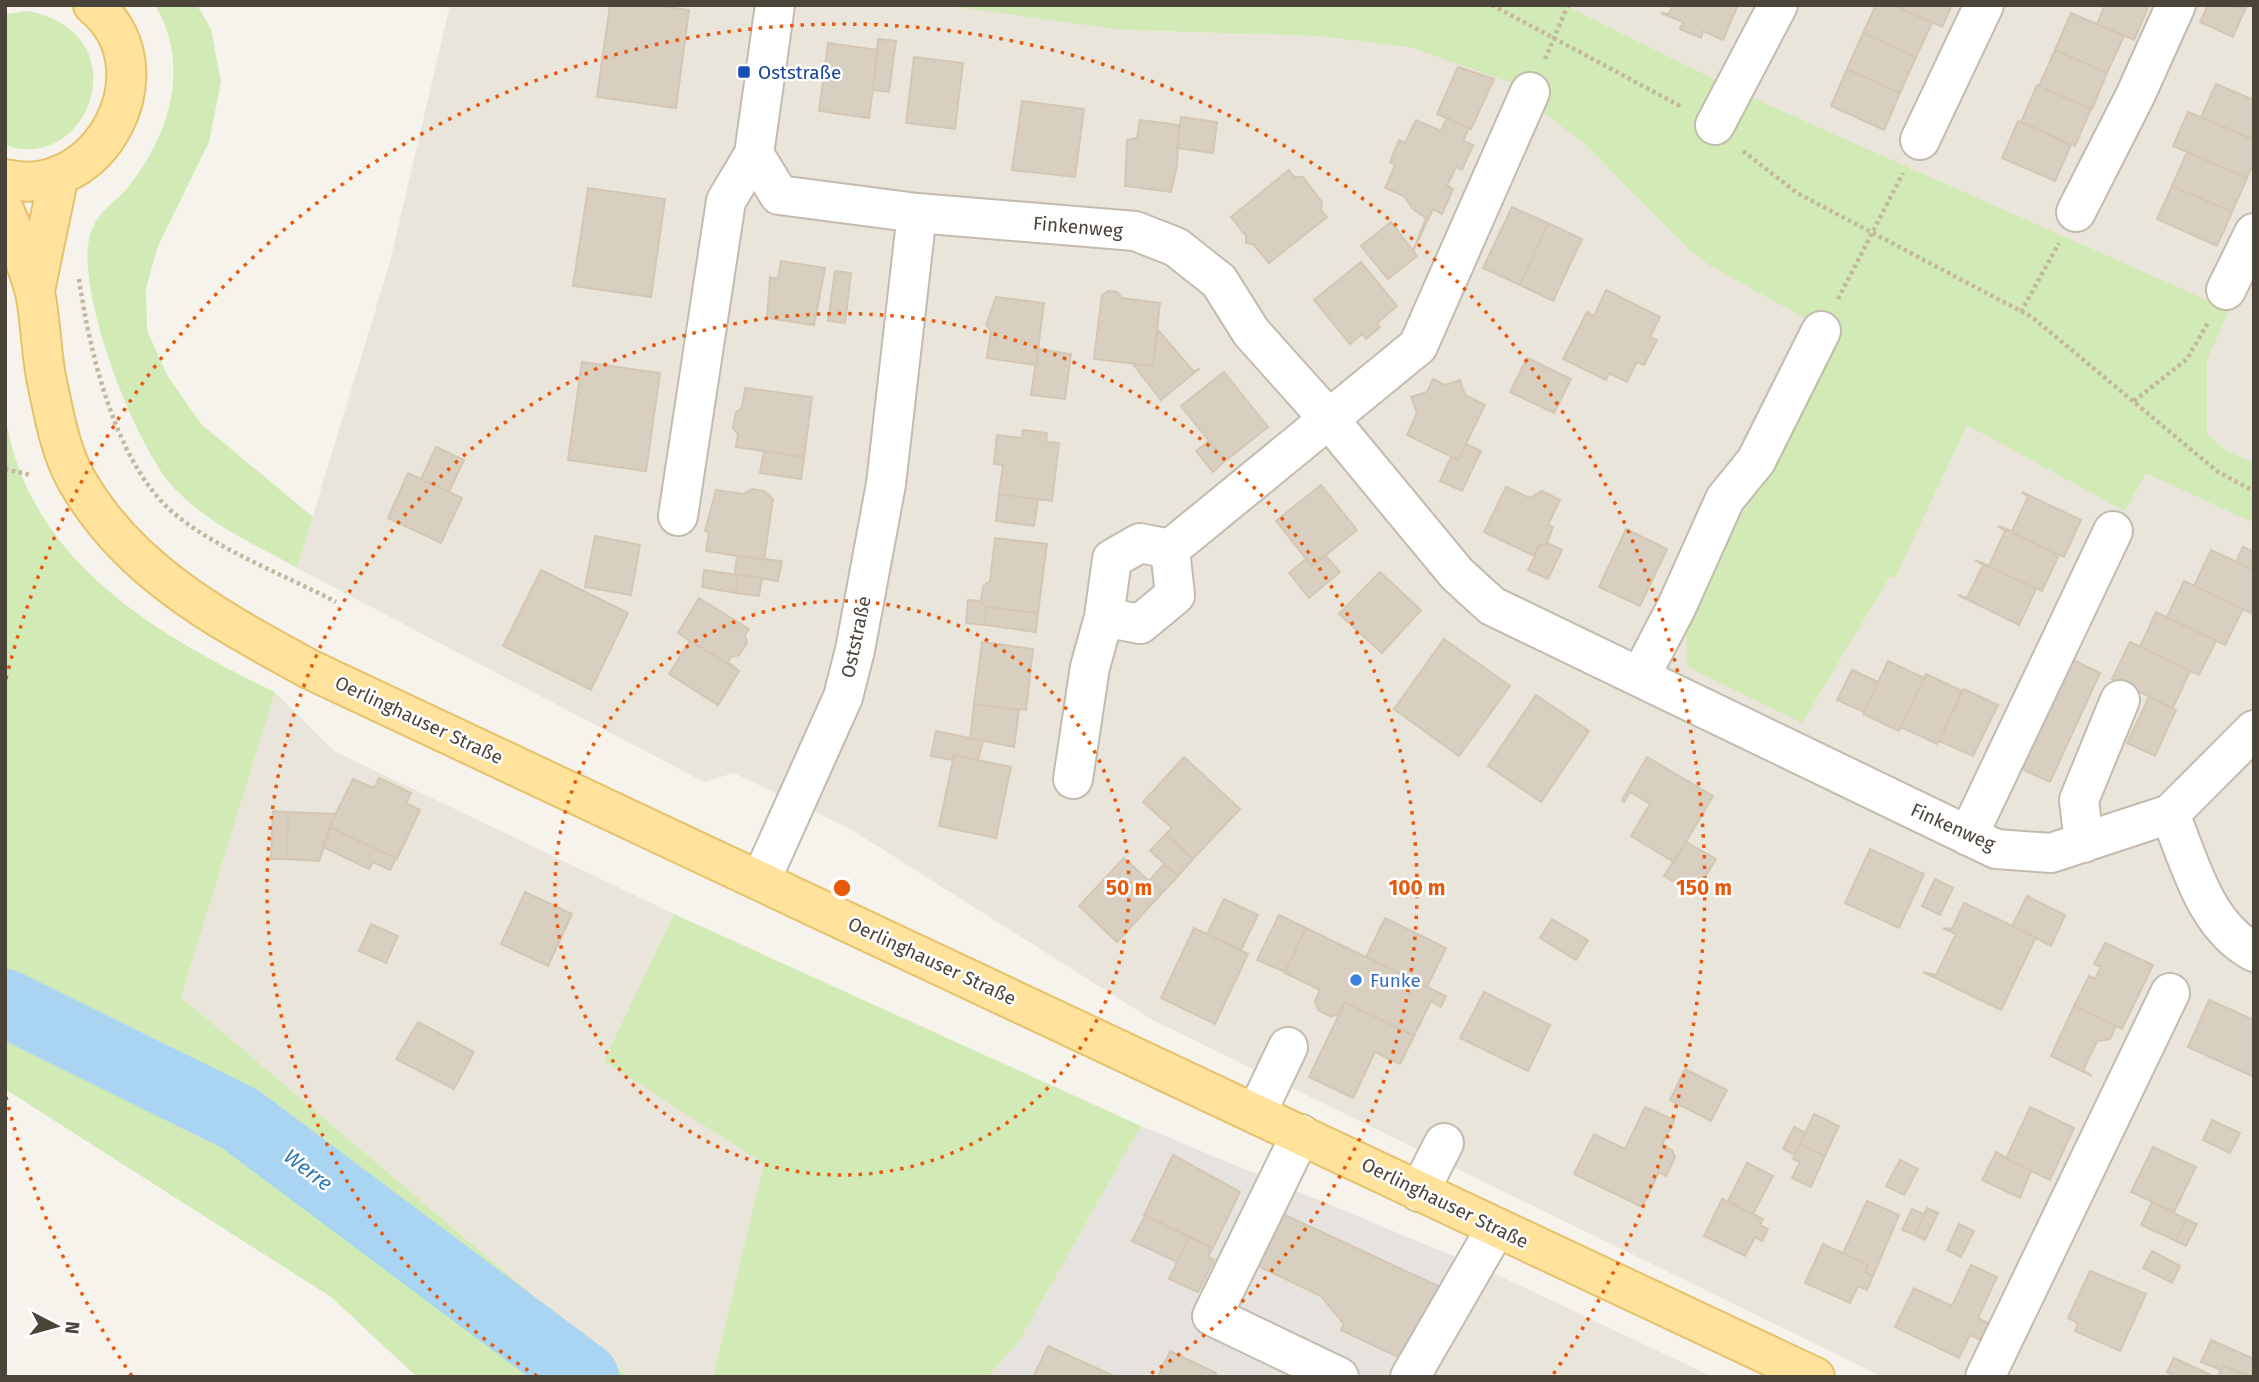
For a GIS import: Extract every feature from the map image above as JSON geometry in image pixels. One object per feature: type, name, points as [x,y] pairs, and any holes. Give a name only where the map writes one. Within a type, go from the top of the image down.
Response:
[{"type":"main road","points":[[5,178],[36,181],[59,175],[84,162],[105,142],[119,117],[126,89],[125,60],[115,33],[93,5]]},
{"type":"main road","name":"Oerlinghauser Straße","points":[[35,292],[59,175]]},
{"type":"main road","name":"Oerlinghauser Straße","points":[[5,212],[35,292],[47,380],[69,464],[77,481],[109,526],[153,571],[204,611],[309,669],[1815,1377]]},
{"type":"street","points":[[678,516],[726,201],[754,153],[775,5]]},
{"type":"street","points":[[1715,125],[1778,5]]},
{"type":"street","points":[[1920,140],[1984,5]]},
{"type":"street","points":[[2076,212],[2135,96],[2176,5]]},
{"type":"street","points":[[1170,550],[1327,417],[1418,346],[1530,92]]},
{"type":"street","points":[[754,153],[779,195],[916,213]]},
{"type":"street","name":"Finkenweg","points":[[916,213],[1135,231],[1176,247],[1219,281],[1251,332],[1327,417],[1457,574],[1492,606],[1996,849],[2051,853],[2170,814],[2254,730]]},
{"type":"street","name":"Oststraße","points":[[761,880],[842,697],[855,649],[886,484],[916,213]]},
{"type":"street","points":[[2226,290],[2254,233]]},
{"type":"street","points":[[1640,677],[1677,606],[1725,499],[1756,461],[1821,331]]},
{"type":"street","points":[[1968,836],[2113,531]]},
{"type":"street","points":[[1073,779],[1090,667],[1104,617],[1112,559],[1140,543],[1170,550]]},
{"type":"street","points":[[1104,617],[1140,624],[1175,595],[1170,550]]},
{"type":"street","points":[[2084,842],[2079,800],[2120,700]]},
{"type":"street","points":[[2170,814],[2212,915],[2242,946],[2254,952]]},
{"type":"street","points":[[1985,1377],[2170,993]]},
{"type":"street","points":[[1256,1114],[1289,1047]]},
{"type":"street","points":[[1301,1134],[1212,1316],[1339,1377]]},
{"type":"street","points":[[1419,1192],[1444,1143]]},
{"type":"street","points":[[1410,1377],[1496,1228]]},
{"type":"path","points":[[1492,5],[1555,36],[1715,125],[1751,159],[1797,193],[2032,317],[2218,472],[2254,491]]},
{"type":"path","points":[[1530,92],[1568,5]]},
{"type":"path","points":[[1821,331],[1920,140]]},
{"type":"path","points":[[2021,312],[2076,212]]},
{"type":"path","points":[[78,271],[87,336],[125,449],[154,494],[179,518],[207,537],[336,602]]},
{"type":"path","points":[[2134,401],[2188,359],[2226,290]]},
{"type":"shaded area","points":[[450,5],[990,5],[1122,30],[1317,36],[1413,48],[1514,83],[1481,5],[2254,5],[2254,1377],[1883,1377],[1151,1019],[852,830],[734,773],[704,782],[297,568],[390,262]],"holes":[[[1586,145],[1726,214],[1686,247]]]},
{"type":"shaded area","points":[[275,692],[334,751],[674,914],[605,1061],[765,1164],[713,1377],[629,1377],[181,997]]},
{"type":"shaded area","points":[[1141,1126],[1489,1271],[1434,1377],[987,1377],[1018,1343]]},
{"type":"shaded area","points":[[1489,1271],[1713,1377],[1434,1377]]},
{"type":"green space","points":[[155,5],[197,5],[211,29],[221,82],[209,142],[158,246],[146,288],[147,330],[167,375],[201,424],[313,517],[297,568],[219,524],[177,491],[144,442],[113,369],[100,330],[91,293],[88,260],[90,235],[102,213],[129,186],[143,166],[165,122],[171,98],[172,51],[166,28]]},
{"type":"green space","points":[[943,5],[1564,5],[1744,94],[2229,310],[2207,360],[2207,434],[2225,450],[2254,463],[2254,523],[2146,473],[2125,511],[1967,425],[1895,578],[1890,576],[1802,723],[1687,667],[1686,621],[1835,335],[1709,265],[1686,247],[1586,145],[1535,106],[1514,84],[1413,48],[1317,36],[1122,30]]},
{"type":"green space","points":[[28,11],[63,24],[84,45],[93,71],[91,97],[79,122],[60,140],[35,149],[5,145],[5,14]]},
{"type":"green space","points":[[5,413],[17,465],[39,510],[68,550],[102,586],[142,617],[185,644],[275,692],[181,997],[629,1377],[417,1377],[331,1297],[5,1089]]},
{"type":"green space","points":[[674,914],[1141,1126],[1018,1343],[987,1377],[713,1377],[764,1164],[604,1061]]},
{"type":"building","points":[[610,5],[656,5],[689,10],[676,108],[597,97]]},
{"type":"building","points":[[1673,5],[1738,5],[1723,40],[1703,31],[1701,38],[1680,29],[1683,22],[1661,13],[1669,14]]},
{"type":"building","points":[[1876,5],[1894,5],[1932,23],[1916,57],[1863,33]]},
{"type":"building","points":[[1894,5],[1952,5],[1942,27]]},
{"type":"building","points":[[2105,5],[2149,5],[2134,40],[2097,24]]},
{"type":"building","points":[[2208,5],[2246,7],[2233,37],[2200,22]]},
{"type":"building","points":[[2071,13],[2124,36],[2107,73],[2055,50]]},
{"type":"building","points":[[1863,33],[1916,57],[1900,93],[1847,69]]},
{"type":"building","points":[[878,39],[896,41],[889,92],[873,90]]},
{"type":"building","points":[[828,43],[878,50],[869,118],[819,111]]},
{"type":"building","points":[[2055,50],[2107,73],[2092,109],[2039,86]]},
{"type":"building","points":[[914,57],[963,63],[955,129],[906,123]]},
{"type":"building","points":[[1458,67],[1494,79],[1471,129],[1437,114]]},
{"type":"building","points":[[1847,69],[1900,93],[1884,130],[1831,106]]},
{"type":"building","points":[[2216,84],[2254,100],[2254,140],[2201,117]]},
{"type":"building","points":[[2037,85],[2091,109],[2075,146],[2021,122]]},
{"type":"building","points":[[1022,101],[1084,109],[1075,177],[1012,170]]},
{"type":"building","points":[[2188,112],[2254,140],[2254,162],[2247,178],[2173,146]]},
{"type":"building","points":[[1181,117],[1217,122],[1213,153],[1177,148]]},
{"type":"building","points":[[1447,118],[1469,128],[1463,141],[1473,145],[1462,170],[1456,167],[1447,186],[1453,189],[1442,214],[1433,209],[1413,251],[1426,218],[1413,209],[1404,196],[1385,188],[1395,165],[1390,162],[1399,140],[1405,143],[1416,120],[1441,131]]},
{"type":"building","points":[[1140,120],[1179,125],[1177,165],[1171,192],[1125,186],[1127,140],[1137,138]]},
{"type":"building","points":[[2018,121],[2071,145],[2055,181],[2002,158]]},
{"type":"building","points":[[2187,152],[2247,178],[2232,212],[2172,186]]},
{"type":"building","points":[[1289,170],[1294,177],[1303,177],[1322,202],[1321,210],[1327,217],[1269,263],[1253,244],[1246,243],[1246,236],[1231,217]]},
{"type":"building","points":[[2172,186],[2232,212],[2217,246],[2157,219]]},
{"type":"building","points":[[588,188],[665,199],[651,297],[573,286]]},
{"type":"building","points":[[1512,207],[1548,223],[1520,285],[1483,268]]},
{"type":"building","points":[[1391,222],[1417,256],[1388,279],[1361,246]]},
{"type":"building","points":[[1548,223],[1582,239],[1553,301],[1520,285]]},
{"type":"building","points":[[781,261],[825,268],[814,325],[767,318],[770,277],[778,279]]},
{"type":"building","points":[[1361,262],[1397,306],[1377,323],[1380,327],[1366,339],[1362,334],[1350,344],[1314,300]]},
{"type":"building","points":[[835,271],[851,273],[845,323],[828,321]]},
{"type":"building","points":[[1606,290],[1660,317],[1650,337],[1657,340],[1644,365],[1637,362],[1627,382],[1609,373],[1606,380],[1563,359],[1587,312],[1594,316]]},
{"type":"building","points":[[1108,291],[1117,292],[1122,298],[1160,303],[1153,366],[1094,359],[1102,295]]},
{"type":"building","points":[[996,297],[1044,303],[1036,365],[987,358],[991,331],[986,325]]},
{"type":"building","points":[[1158,330],[1194,372],[1200,368],[1161,400],[1133,364],[1153,366]]},
{"type":"building","points":[[1038,349],[1071,354],[1065,399],[1031,395]]},
{"type":"building","points":[[1527,358],[1571,379],[1554,413],[1510,392]]},
{"type":"building","points":[[582,362],[660,373],[646,471],[568,460]]},
{"type":"building","points":[[1224,372],[1268,427],[1225,461],[1181,406]]},
{"type":"building","points":[[1433,379],[1445,385],[1460,380],[1465,395],[1485,405],[1458,460],[1407,435],[1417,413],[1411,397],[1427,392]]},
{"type":"building","points":[[745,388],[812,397],[804,457],[736,447],[738,434],[733,428],[736,412],[742,408]]},
{"type":"building","points":[[1023,430],[1047,433],[1046,442],[1059,443],[1052,501],[999,494],[1003,465],[994,464],[997,435],[1022,438]]},
{"type":"building","points":[[1209,441],[1225,461],[1213,472],[1196,451]]},
{"type":"building","points":[[1466,444],[1481,451],[1462,491],[1440,481],[1451,457],[1458,460]]},
{"type":"building","points":[[436,447],[464,460],[449,492],[421,479]]},
{"type":"building","points":[[764,451],[804,457],[801,479],[760,473]]},
{"type":"building","points":[[408,473],[462,498],[441,543],[388,518]]},
{"type":"building","points":[[1321,485],[1357,530],[1312,566],[1276,521]]},
{"type":"building","points":[[1506,487],[1530,498],[1542,491],[1560,500],[1548,525],[1553,527],[1547,543],[1545,546],[1539,544],[1534,556],[1484,532]]},
{"type":"building","points":[[752,489],[764,491],[773,499],[764,560],[706,551],[709,532],[705,531],[716,490],[744,494]]},
{"type":"building","points":[[2022,492],[2081,520],[2064,557],[1998,526],[2012,531],[2028,497]]},
{"type":"building","points":[[999,494],[1038,499],[1034,526],[996,521]]},
{"type":"building","points":[[1998,526],[2059,555],[2042,591],[1975,560],[1989,566],[2005,531]]},
{"type":"building","points":[[1626,529],[1667,549],[1640,606],[1599,587]]},
{"type":"building","points":[[595,536],[640,545],[631,595],[585,587]]},
{"type":"building","points":[[995,538],[1047,544],[1038,613],[986,607],[981,601],[983,586],[990,581]]},
{"type":"building","points":[[1547,543],[1562,550],[1548,579],[1528,570],[1541,544],[1545,546]]},
{"type":"building","points":[[2243,547],[2254,552],[2254,570],[2236,562]]},
{"type":"building","points":[[2211,550],[2254,570],[2253,614],[2194,586]]},
{"type":"building","points":[[1325,555],[1340,572],[1309,598],[1289,573],[1306,559],[1312,566]]},
{"type":"building","points":[[737,556],[782,561],[778,581],[735,574]]},
{"type":"building","points":[[1975,560],[2036,589],[2019,625],[1958,595],[1967,598],[1983,565]]},
{"type":"building","points":[[541,570],[628,613],[591,690],[503,646]]},
{"type":"building","points":[[704,570],[738,575],[736,593],[702,587]]},
{"type":"building","points":[[1380,572],[1421,610],[1382,653],[1339,614]]},
{"type":"building","points":[[738,575],[762,578],[759,596],[736,593]]},
{"type":"building","points":[[2184,581],[2243,609],[2225,645],[2167,617]]},
{"type":"building","points":[[699,598],[749,629],[745,635],[747,643],[739,655],[731,657],[728,662],[739,671],[678,633]]},
{"type":"building","points":[[968,600],[981,601],[986,607],[985,625],[966,623]]},
{"type":"building","points":[[986,607],[1038,613],[1036,632],[985,625]]},
{"type":"building","points":[[2156,612],[2216,641],[2199,675],[2140,647]]},
{"type":"building","points":[[678,633],[739,671],[718,705],[669,674],[690,641]]},
{"type":"building","points":[[1444,639],[1510,686],[1459,756],[1394,709]]},
{"type":"building","points":[[982,642],[1033,649],[1026,710],[974,704]]},
{"type":"building","points":[[2130,642],[2190,671],[2173,708],[2112,679]]},
{"type":"building","points":[[2073,660],[2100,673],[2050,782],[2022,769]]},
{"type":"building","points":[[1888,661],[1924,678],[1899,731],[1863,714]]},
{"type":"building","points":[[1852,670],[1878,682],[1864,712],[1837,700]]},
{"type":"building","points":[[1926,674],[1962,691],[1937,744],[1901,727]]},
{"type":"building","points":[[1964,689],[1998,705],[1973,756],[1939,741]]},
{"type":"building","points":[[1536,695],[1589,731],[1541,802],[1488,766]]},
{"type":"building","points":[[2149,697],[2176,710],[2155,756],[2127,743]]},
{"type":"building","points":[[974,704],[1019,710],[1014,747],[970,738]]},
{"type":"building","points":[[936,731],[983,741],[978,760],[954,755],[953,760],[931,756]]},
{"type":"building","points":[[954,755],[1011,767],[996,838],[939,826]]},
{"type":"building","points":[[1184,757],[1240,809],[1193,859],[1166,834],[1172,828],[1143,802]]},
{"type":"building","points":[[1647,757],[1713,796],[1674,862],[1631,836],[1650,804],[1630,792],[1624,802],[1622,800]]},
{"type":"building","points":[[379,778],[411,793],[406,803],[420,810],[397,859],[329,827],[353,779],[374,788]]},
{"type":"building","points":[[273,811],[288,812],[287,859],[271,859]]},
{"type":"building","points":[[288,812],[335,814],[319,861],[287,859]]},
{"type":"building","points":[[329,827],[396,858],[390,870],[373,862],[369,869],[323,847]]},
{"type":"building","points":[[1166,834],[1193,859],[1178,876],[1150,851]]},
{"type":"building","points":[[1686,842],[1716,859],[1695,894],[1664,876]]},
{"type":"building","points":[[1870,849],[1924,874],[1899,928],[1845,903]]},
{"type":"building","points":[[1124,858],[1162,893],[1117,942],[1079,906]]},
{"type":"building","points":[[1164,864],[1178,876],[1162,893],[1149,881]]},
{"type":"building","points":[[1935,879],[1953,888],[1940,915],[1922,906]]},
{"type":"building","points":[[525,892],[572,914],[548,966],[501,944]]},
{"type":"building","points":[[2027,896],[2065,915],[2051,946],[2012,926]]},
{"type":"building","points":[[1224,899],[1258,915],[1241,950],[1207,934]]},
{"type":"building","points":[[1964,903],[2036,937],[2001,1010],[1923,972],[1936,975],[1956,934],[1943,928],[1952,929]]},
{"type":"building","points":[[1279,915],[1306,928],[1285,972],[1257,960]]},
{"type":"building","points":[[1385,918],[1446,948],[1427,987],[1366,957]]},
{"type":"building","points":[[1552,919],[1588,940],[1576,960],[1540,938]]},
{"type":"building","points":[[371,924],[398,936],[386,963],[359,951]]},
{"type":"building","points":[[1194,928],[1248,954],[1215,1024],[1161,998]]},
{"type":"building","name":"Funke","points":[[1306,928],[1446,996],[1441,1007],[1431,1001],[1414,1036],[1345,1002],[1340,1013],[1331,1017],[1318,1010],[1315,1001],[1320,990],[1285,973]]},
{"type":"building","points":[[2105,943],[2153,965],[2122,1029],[2074,1006],[2089,976],[2095,979],[2101,967],[2094,964]]},
{"type":"building","points":[[1484,992],[1550,1025],[1528,1071],[1460,1038]]},
{"type":"building","points":[[2209,1000],[2254,1020],[2254,1077],[2188,1047]]},
{"type":"building","points":[[1345,1002],[1414,1036],[1400,1064],[1375,1052],[1353,1098],[1309,1077]]},
{"type":"building","points":[[2074,1006],[2116,1026],[2110,1039],[2097,1041],[2083,1070],[2092,1076],[2051,1056]]},
{"type":"building","points":[[418,1022],[474,1052],[454,1089],[396,1059]]},
{"type":"building","points":[[1685,1069],[1727,1090],[1711,1121],[1670,1100]]},
{"type":"building","points":[[1645,1107],[1674,1120],[1662,1145],[1672,1150],[1675,1157],[1666,1176],[1659,1172],[1642,1207],[1574,1174],[1594,1134],[1625,1149]]},
{"type":"building","points":[[2030,1107],[2074,1128],[2050,1180],[2006,1159]]},
{"type":"building","points":[[1814,1114],[1839,1126],[1825,1156],[1800,1144]]},
{"type":"building","points":[[2212,1120],[2240,1133],[2230,1153],[2203,1140]]},
{"type":"building","points":[[1794,1127],[1805,1133],[1795,1155],[1783,1149]]},
{"type":"building","points":[[1800,1144],[1825,1156],[1811,1187],[1792,1178],[1800,1162],[1793,1159]]},
{"type":"building","points":[[2153,1147],[2196,1167],[2174,1212],[2131,1192]]},
{"type":"building","points":[[1996,1152],[2031,1171],[2020,1198],[1982,1180]]},
{"type":"building","points":[[1173,1155],[1240,1192],[1213,1248],[1144,1215]]},
{"type":"building","points":[[1900,1160],[1918,1169],[1904,1195],[1886,1186]]},
{"type":"building","points":[[1747,1163],[1773,1176],[1753,1214],[1728,1201]]},
{"type":"building","points":[[1722,1199],[1763,1219],[1760,1225],[1768,1229],[1762,1241],[1755,1237],[1745,1256],[1704,1236]]},
{"type":"building","points":[[1867,1201],[1899,1215],[1873,1276],[1865,1272],[1868,1265],[1843,1253]]},
{"type":"building","points":[[2152,1202],[2186,1219],[2176,1241],[2141,1225]]},
{"type":"building","points":[[1927,1208],[1938,1213],[1925,1240],[1915,1235]]},
{"type":"building","points":[[1912,1209],[1924,1214],[1915,1235],[1902,1230]]},
{"type":"building","points":[[1283,1214],[1440,1287],[1400,1358],[1341,1330],[1344,1324],[1321,1296],[1258,1266]]},
{"type":"building","points":[[1145,1216],[1189,1237],[1177,1262],[1132,1241]]},
{"type":"building","points":[[2186,1219],[2197,1224],[2186,1246],[2176,1241]]},
{"type":"building","points":[[1959,1224],[1974,1231],[1961,1257],[1947,1250]]},
{"type":"building","points":[[1189,1237],[1212,1248],[1208,1257],[1214,1260],[1198,1292],[1169,1279]]},
{"type":"building","points":[[1823,1244],[1868,1265],[1865,1272],[1873,1276],[1867,1290],[1858,1286],[1850,1303],[1805,1283]]},
{"type":"building","points":[[2152,1251],[2180,1266],[2172,1283],[2143,1268]]},
{"type":"building","points":[[1971,1265],[1997,1277],[1978,1318],[1989,1324],[1981,1340],[1970,1335],[1959,1358],[1895,1327],[1914,1288],[1952,1306]]},
{"type":"building","points":[[2090,1271],[2146,1294],[2120,1351],[2075,1331],[2078,1323],[2068,1318]]},
{"type":"building","points":[[2211,1340],[2254,1359],[2254,1377],[2223,1366],[2221,1370],[2201,1362]]},
{"type":"building","points":[[1048,1346],[1116,1377],[1033,1377]]},
{"type":"building","points":[[1170,1351],[1216,1373],[1215,1377],[1158,1377]]},
{"type":"building","points":[[2174,1358],[2211,1375],[2170,1377],[2171,1374],[2167,1372]]},
{"type":"building","points":[[2223,1366],[2248,1377],[2218,1377]]},
{"type":"waterway","name":"Werre","points":[[5,1003],[240,1119],[585,1377]]},
{"type":"place","name":"Oststraße","points":[[744,72]]},
{"type":"place","name":"Funke","points":[[1356,980]]}]
